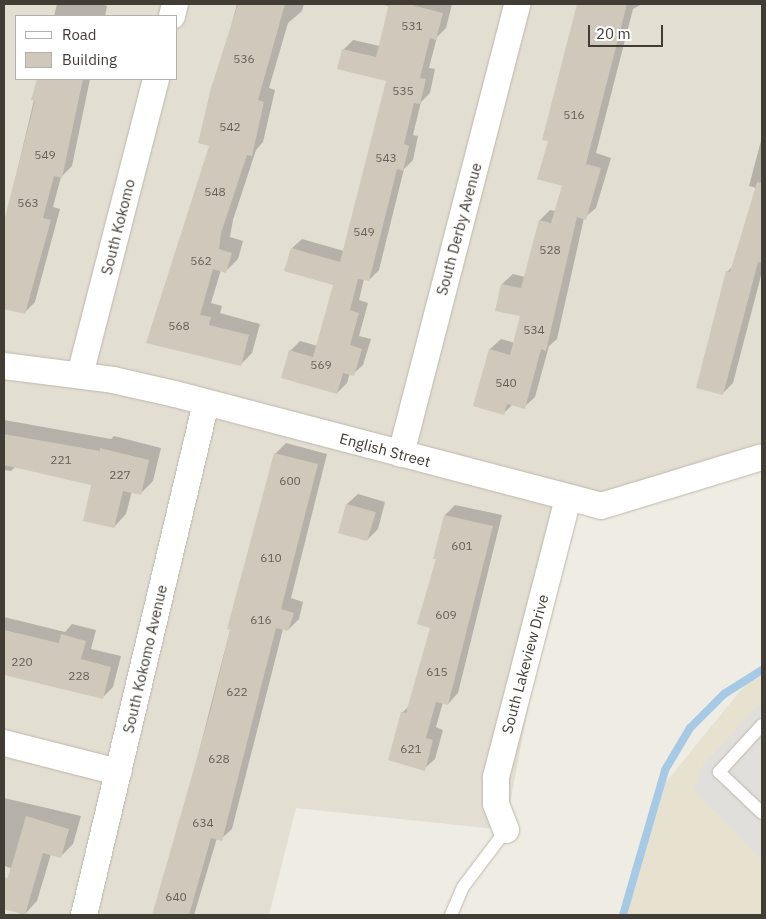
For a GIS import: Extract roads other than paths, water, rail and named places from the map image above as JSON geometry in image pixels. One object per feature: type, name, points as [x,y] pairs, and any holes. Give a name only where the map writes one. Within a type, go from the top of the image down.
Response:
[{"type":"street","name":"South Derby Avenue","points":[[401,454],[517,4]]},
{"type":"street","name":"South Kokomo","points":[[80,376],[156,80]]},
{"type":"street","name":"English Street","points":[[4,366],[80,376],[206,403],[601,506],[762,457]]},
{"type":"street","name":"South Kokomo Avenue","points":[[84,915],[206,403]]},
{"type":"street","name":"South Lakeview Drive","points":[[506,830],[496,804],[496,777],[568,498]]},
{"type":"street","points":[[4,743],[118,772]]},
{"type":"lane","points":[[762,725],[719,772],[762,813]]},
{"type":"lane","points":[[451,915],[462,887],[506,830]]},
{"type":"waterway","points":[[623,915],[665,770],[690,728],[724,694],[762,670]]}]
